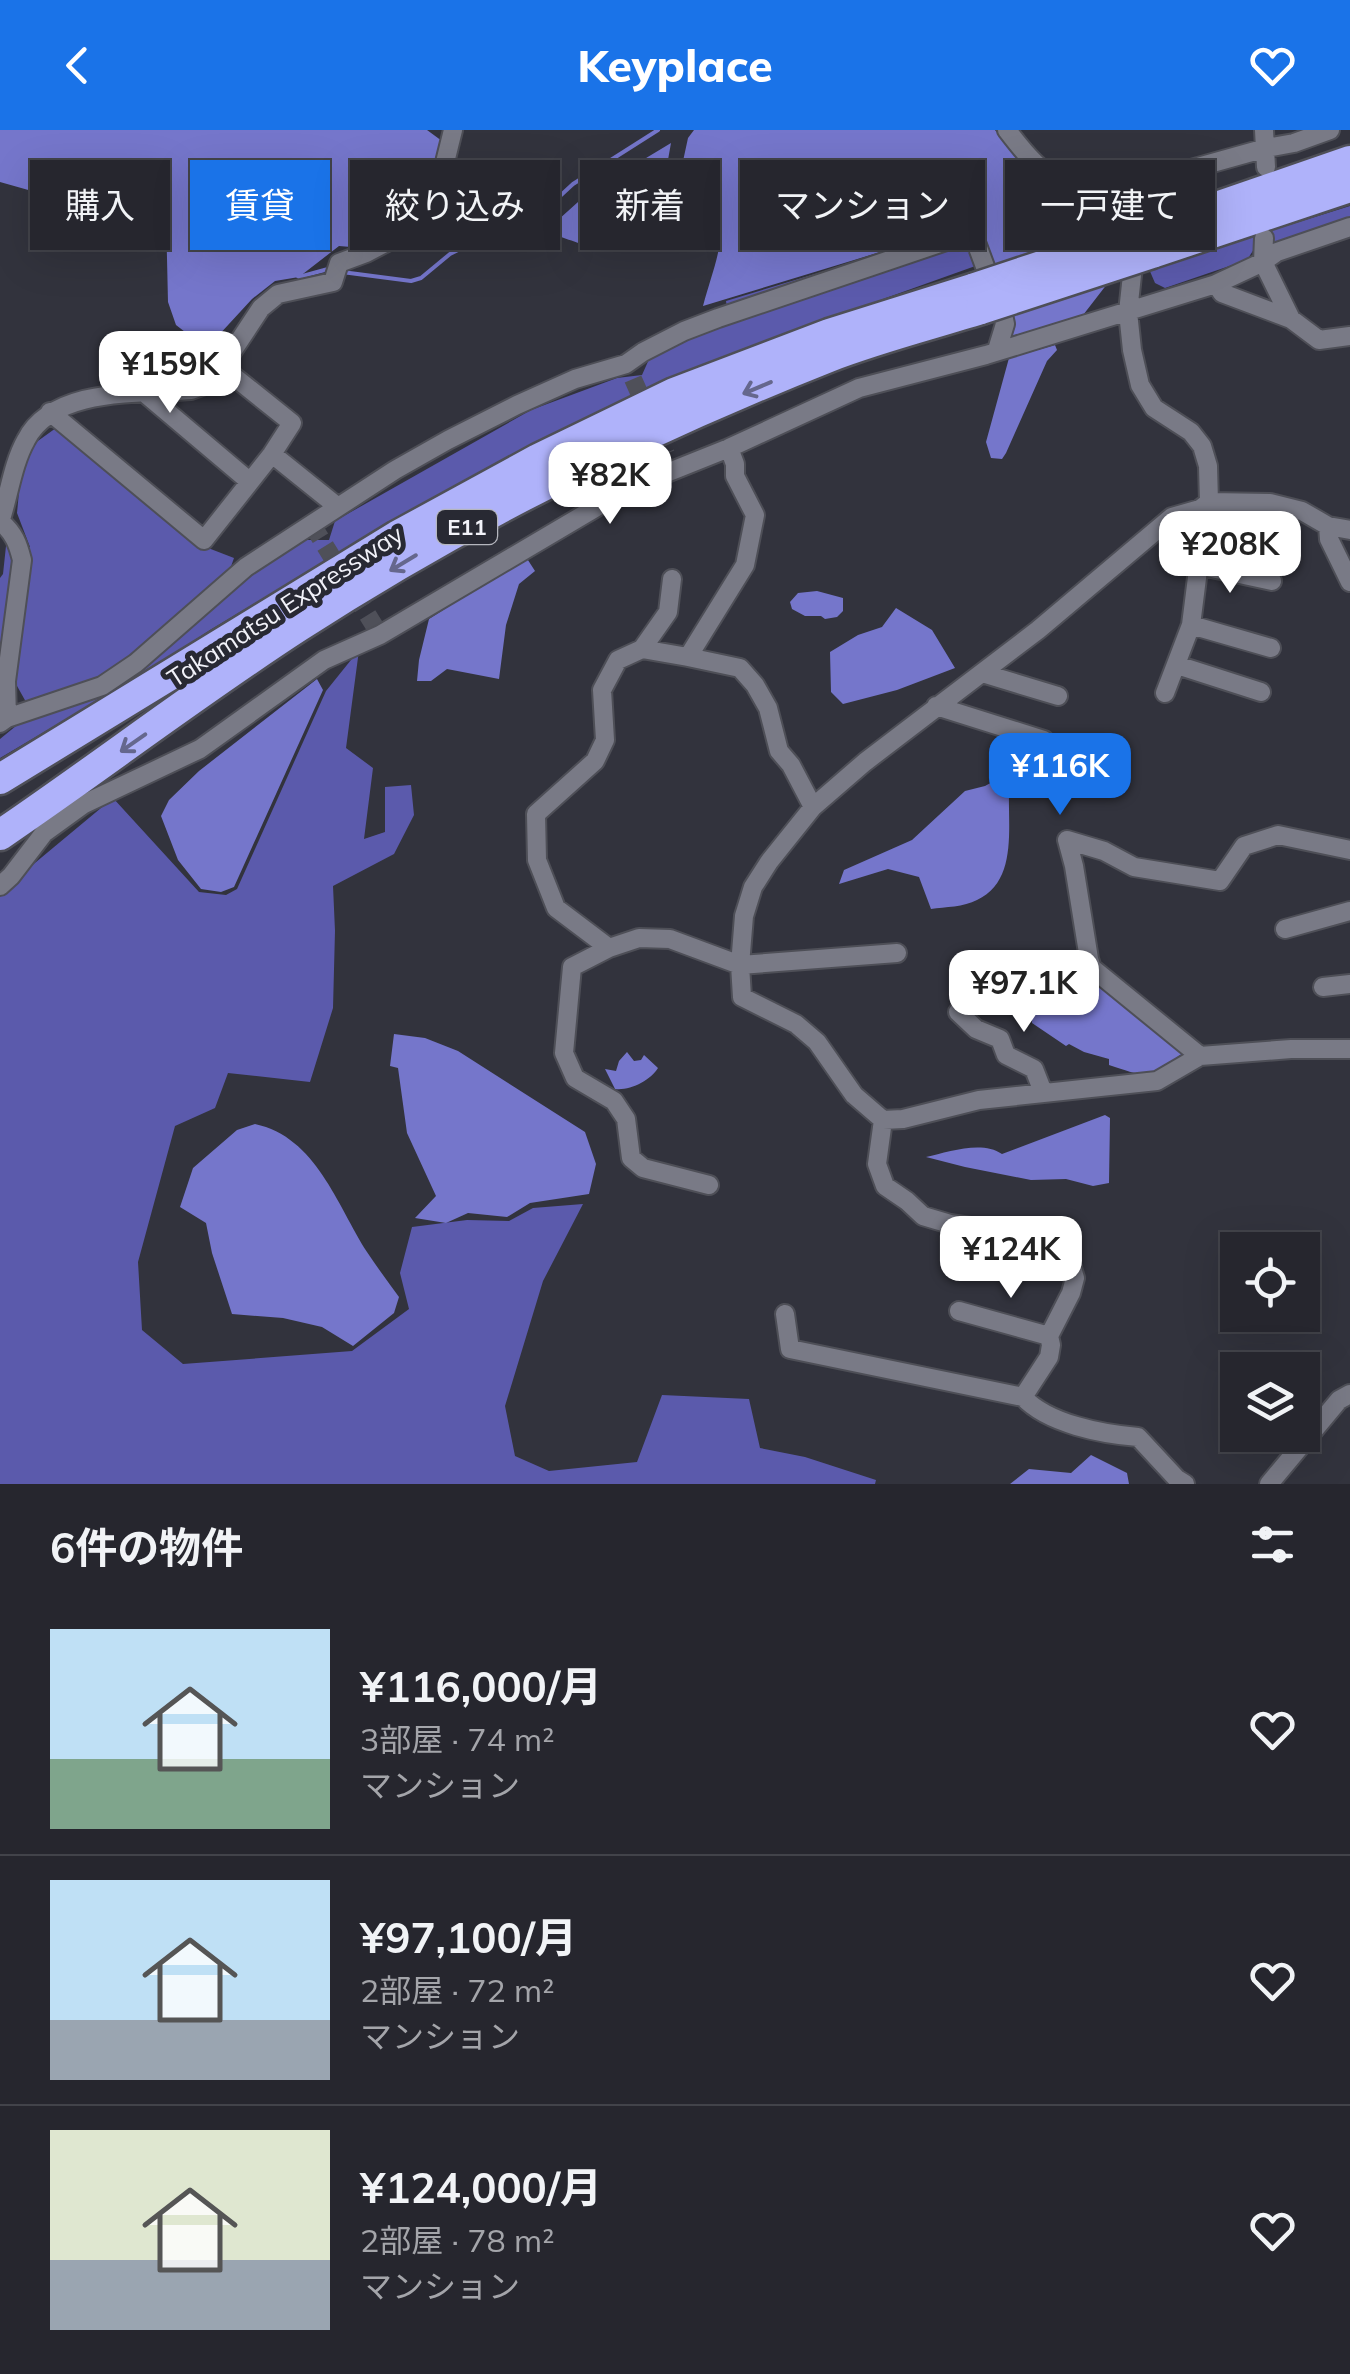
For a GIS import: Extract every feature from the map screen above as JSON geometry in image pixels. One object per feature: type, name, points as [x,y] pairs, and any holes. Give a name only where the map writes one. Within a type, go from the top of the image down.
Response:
[{"type":"highway","name":"Takamatsu Expressway","points":[[1215,216],[1350,161]]},
{"type":"highway","name":"Takamatsu Expressway","points":[[1215,224],[1350,187]]},
{"type":"highway","name":"Takamatsu Expressway","points":[[0,835],[297,628],[409,559],[549,482],[832,356],[978,298],[1126,250]]},
{"type":"highway","name":"Takamatsu Expressway","points":[[0,779],[397,536],[538,459],[692,386],[829,334],[978,298]]},
{"type":"street","points":[[453,130],[435,203],[425,222],[336,270],[333,282],[278,294],[261,308],[222,367],[202,386],[192,390],[116,394],[70,404],[50,412],[36,424],[16,462],[0,522],[11,531],[22,560],[4,721],[102,686],[136,664],[246,567],[395,470],[575,379],[630,372],[643,352],[718,318],[949,240],[966,238],[977,245],[1003,315],[1005,324],[996,350]]},
{"type":"street","points":[[1007,130],[1032,160]]},
{"type":"street","points":[[1215,162],[1330,130]]},
{"type":"street","points":[[0,886],[44,834],[84,804],[200,749],[324,660],[380,635],[670,462],[729,448],[859,388],[1216,284],[1278,252],[1350,227]]},
{"type":"street","points":[[1264,238],[1263,262],[1290,319]]},
{"type":"street","points":[[1126,250],[1132,275],[1128,312],[1140,385],[1154,408],[1191,432],[1202,446],[1208,466],[1210,521],[1198,565],[1191,625],[1165,693]]},
{"type":"street","points":[[1216,284],[1222,294],[1290,319],[1319,340],[1350,336]]},
{"type":"street","points":[[50,412],[204,540],[292,423],[222,367]]},
{"type":"street","points":[[146,394],[249,481]]},
{"type":"street","points":[[688,657],[745,565],[755,515],[735,476],[729,448]]},
{"type":"street","points":[[272,454],[338,506]]},
{"type":"street","points":[[1350,530],[1328,526],[1302,511],[1270,503],[1209,502],[1200,509],[1172,517],[813,807],[753,887],[744,916],[740,965],[742,997],[796,1024],[817,1042],[854,1094],[883,1120],[903,1120],[979,1100],[1157,1081],[1200,1056],[1291,1048],[1350,1048]]},
{"type":"street","points":[[1328,526],[1350,582]]},
{"type":"street","points":[[1198,565],[1272,581]]},
{"type":"street","points":[[609,948],[556,908],[536,860],[536,814],[595,760],[605,740],[602,690],[618,660],[642,649],[668,612],[672,579]]},
{"type":"street","points":[[1191,625],[1271,648]]},
{"type":"street","points":[[642,649],[740,668],[755,684],[768,708],[779,751],[813,807]]},
{"type":"street","points":[[1177,665],[1261,692]]},
{"type":"street","points":[[982,674],[1058,696]]},
{"type":"street","points":[[936,706],[1044,740]]},
{"type":"street","points":[[1200,1056],[1092,968],[1068,840],[1104,850],[1134,867],[1220,880],[1244,846],[1278,835],[1350,850]]},
{"type":"street","points":[[1284,928],[1350,911]]},
{"type":"street","points":[[709,1185],[643,1168],[631,1158],[626,1120],[614,1101],[575,1078],[564,1053],[572,967],[639,938],[670,940],[740,965],[897,953]]},
{"type":"street","points":[[1323,987],[1350,984]]},
{"type":"street","points":[[958,1012],[976,1029],[1000,1038],[1006,1054],[1034,1069],[1043,1092]]},
{"type":"street","points":[[883,1120],[876,1164],[885,1186],[923,1216],[1058,1245],[1072,1268],[1075,1278],[1049,1336],[1049,1357],[1023,1398]]},
{"type":"street","points":[[959,1310],[1049,1336]]},
{"type":"street","points":[[785,1314],[790,1349],[1023,1398],[1057,1419],[1110,1435],[1138,1437],[1184,1484]]},
{"type":"street","points":[[1269,1484],[1339,1400],[1350,1394]]},
{"type":"shaded area","points":[[0,130],[427,130],[442,141],[437,160],[350,160],[350,247],[339,246],[299,277],[275,281],[252,299],[217,337],[198,342],[176,325],[168,302],[170,160],[30,160],[30,190],[0,182]]},
{"type":"shaded area","points":[[694,130],[995,130],[1018,160],[1005,160],[1005,250],[1118,250],[1121,266],[1080,319],[1007,337],[976,250],[985,250],[985,160],[740,160],[740,250],[887,250],[703,306],[720,250],[720,160],[683,160]]},
{"type":"shaded area","points":[[671,143],[668,160],[643,160]]},
{"type":"shaded area","points":[[580,200],[580,244],[560,237],[560,218]]},
{"type":"shaded area","points":[[1350,206],[1350,217],[1254,249],[1247,260],[1165,288],[1155,283],[1149,269]]},
{"type":"shaded area","points":[[894,250],[972,250],[981,264],[740,350],[522,449],[337,554],[0,758],[0,739],[22,721],[26,702],[12,677],[0,680],[0,578],[6,546],[30,547],[17,513],[21,471],[35,443],[56,428],[190,541],[234,558],[228,575],[239,583],[303,540],[329,540],[335,521],[531,410],[617,378],[642,375],[650,357],[729,322],[726,301]]},
{"type":"shaded area","points":[[1055,345],[1057,350],[1047,361],[1006,453],[1002,459],[991,458],[986,442],[1009,358]]},
{"type":"shaded area","points":[[526,557],[535,571],[519,584],[506,625],[499,679],[447,669],[431,681],[417,681],[429,619]]},
{"type":"shaded area","points":[[817,591],[843,598],[843,611],[837,617],[805,616],[792,609],[790,602],[798,593]]},
{"type":"shaded area","points":[[896,608],[932,630],[955,668],[897,690],[843,704],[831,692],[830,652],[858,635],[882,627]]},
{"type":"shaded area","points":[[359,650],[346,748],[373,768],[364,839],[385,832],[385,787],[411,785],[414,815],[394,854],[333,886],[333,1008],[310,1082],[228,1073],[215,1108],[175,1126],[138,1262],[142,1330],[183,1364],[352,1351],[409,1309],[400,1273],[412,1227],[467,1220],[509,1221],[533,1208],[583,1204],[543,1281],[505,1406],[515,1456],[549,1471],[637,1462],[662,1395],[749,1399],[760,1448],[805,1457],[876,1480],[875,1484],[0,1484],[0,892],[113,798],[199,892],[226,895],[237,889],[326,691]]},
{"type":"shaded area","points":[[317,679],[323,690],[234,887],[221,892],[201,889],[178,860],[161,816],[169,800],[199,771]]},
{"type":"shaded area","points":[[994,781],[1004,785],[1009,793],[1009,838],[1004,868],[990,892],[966,904],[931,909],[919,877],[888,869],[839,884],[844,870],[912,840],[965,791]]},
{"type":"shaded area","points":[[1085,968],[1184,1052],[1149,1074],[1133,1073],[1109,1065],[1109,1059],[1066,1046],[1032,1023],[1033,977],[1068,978],[1077,969]]},
{"type":"shaded area","points":[[394,1034],[425,1038],[458,1051],[585,1132],[596,1164],[589,1194],[530,1203],[507,1217],[468,1213],[446,1223],[415,1218],[436,1196],[407,1133],[398,1068],[390,1066]]},
{"type":"shaded area","points":[[627,1052],[634,1061],[644,1055],[658,1068],[640,1084],[615,1089],[605,1069],[616,1071]]},
{"type":"shaded area","points":[[1105,1115],[1110,1118],[1109,1183],[1093,1186],[1066,1179],[1031,1180],[926,1157],[975,1147],[1002,1154]]},
{"type":"shaded area","points":[[255,1124],[276,1131],[309,1158],[399,1297],[394,1313],[353,1346],[322,1327],[283,1318],[232,1314],[206,1223],[180,1207],[193,1168],[237,1130]]},
{"type":"shaded area","points":[[1091,1455],[1127,1473],[1129,1484],[1010,1484],[1029,1469],[1071,1473]]},
{"type":"waterway","points":[[342,272],[411,281],[464,247],[509,243],[524,234],[573,184],[658,130]]},
{"type":"waterway","points":[[295,274],[299,277],[328,269]]},
{"type":"tunnel","points":[[633,379],[666,454]]},
{"type":"tunnel","points":[[311,523],[380,635]]}]
